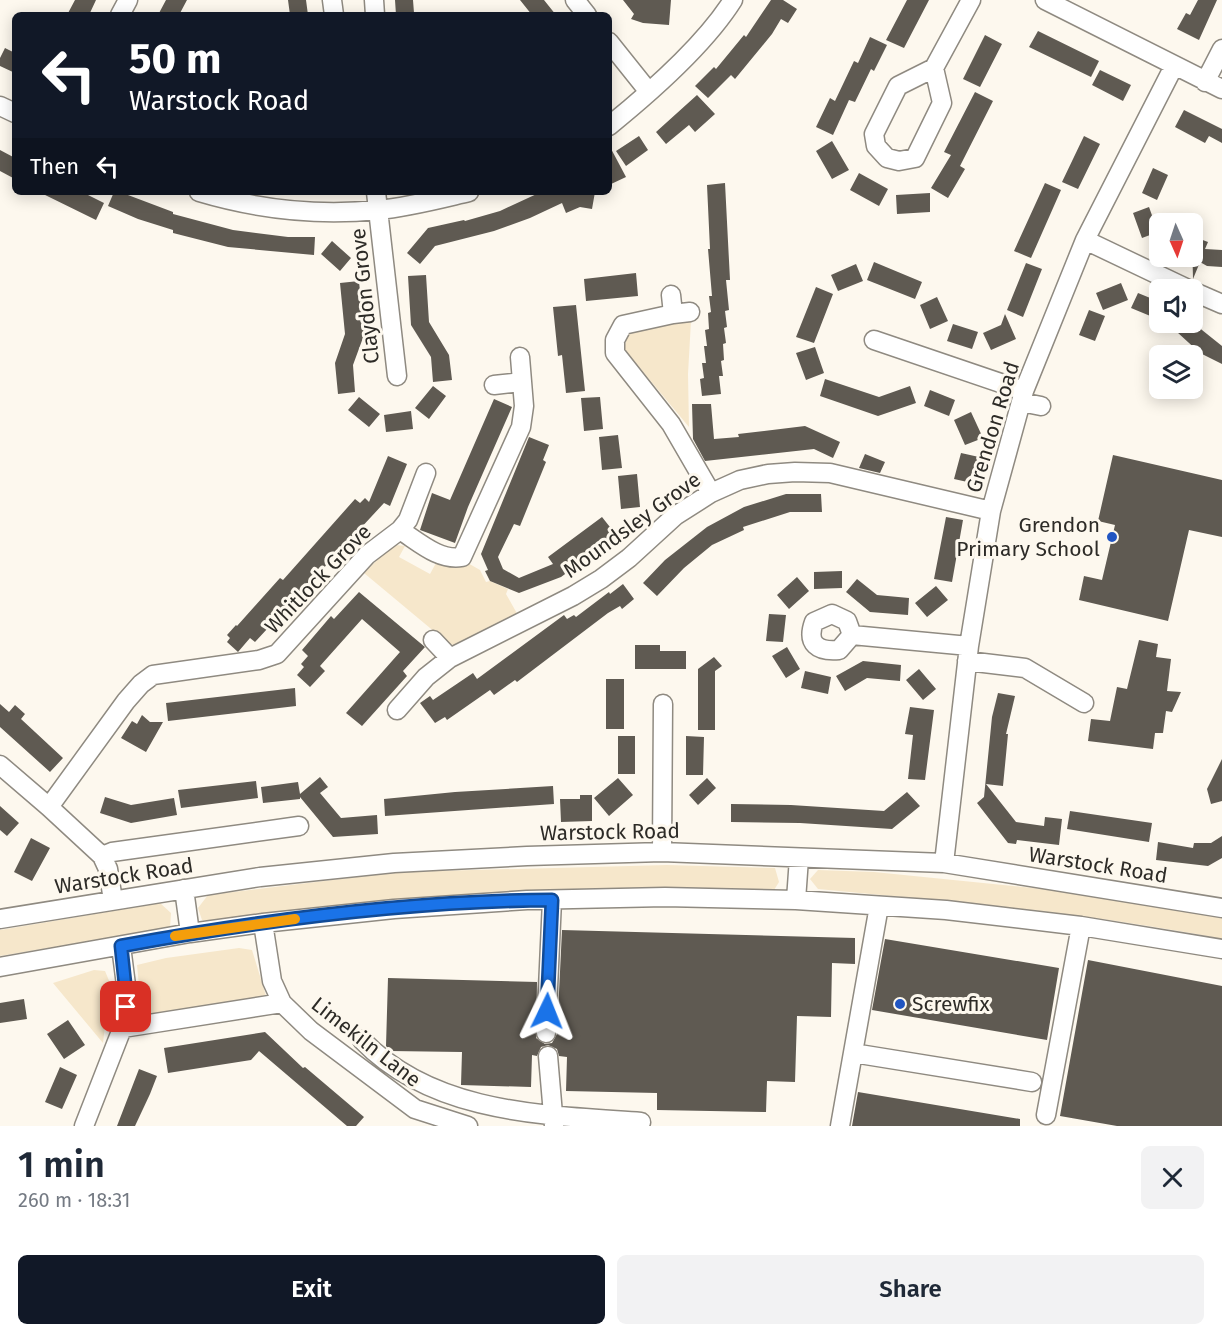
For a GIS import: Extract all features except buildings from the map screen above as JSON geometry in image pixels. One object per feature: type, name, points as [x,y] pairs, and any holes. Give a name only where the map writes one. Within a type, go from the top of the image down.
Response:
[{"type":"street","points":[[575,0],[585,12]]},
{"type":"street","points":[[612,123],[649,92],[722,16],[733,0]]},
{"type":"street","points":[[934,68],[942,103],[915,158],[899,161],[887,158],[876,146],[874,134],[898,86],[934,68],[971,0]]},
{"type":"street","points":[[1045,0],[1078,7],[1174,66],[1214,86],[1222,49]]},
{"type":"street","points":[[612,46],[649,92]]},
{"type":"street","name":"Grendon Road","points":[[944,863],[968,654],[991,511],[1022,396],[1085,240],[1174,66]]},
{"type":"street","points":[[212,195],[271,208],[323,211],[377,201],[438,195]]},
{"type":"street","name":"Claydon Grove","points":[[377,201],[397,376]]},
{"type":"street","points":[[1085,240],[1168,279]]},
{"type":"street","points":[[1203,295],[1222,304]]},
{"type":"street","points":[[678,307],[623,325],[615,340],[615,353],[671,424],[711,493]]},
{"type":"street","points":[[873,340],[1022,396],[1041,406]]},
{"type":"street","name":"Whitlock Grove","points":[[49,807],[126,701],[141,684],[153,675],[258,660],[277,654],[367,555],[400,530],[432,552],[450,559],[462,557],[521,427],[524,406],[520,357]]},
{"type":"street","points":[[495,385],[522,382]]},
{"type":"street","points":[[400,530],[408,520],[426,473]]},
{"type":"street","name":"Moundsley Grove","points":[[397,710],[426,677],[450,658],[573,596],[601,579],[629,558],[675,516],[711,493],[741,480],[768,474],[830,473],[991,511]]},
{"type":"street","points":[[852,634],[968,654],[1025,668],[1084,704]]},
{"type":"street","points":[[433,640],[450,658]]},
{"type":"street","points":[[662,852],[663,704]]},
{"type":"street","points":[[0,765],[102,856],[108,869],[113,900]]},
{"type":"street","points":[[102,856],[112,852],[269,840],[299,826]]},
{"type":"street","name":"Warstock Road","points":[[0,919],[260,877],[394,863],[662,852],[944,863],[1222,908]]},
{"type":"street","points":[[796,900],[799,858]]},
{"type":"street","points":[[184,889],[190,933]]},
{"type":"street","points":[[0,967],[190,933],[394,909],[552,900],[665,897],[796,900],[946,910],[1081,926],[1222,949]]},
{"type":"street","points":[[546,1033],[552,900]]},
{"type":"street","points":[[840,1126],[879,906]]},
{"type":"street","name":"Limekiln Lane","points":[[263,923],[272,981],[282,1003],[311,1031],[415,1109],[468,1126]]},
{"type":"street","points":[[1046,1115],[1081,926]]},
{"type":"street","points":[[84,1126],[123,1028],[126,993],[121,946]]},
{"type":"street","points":[[123,1028],[282,1003]]},
{"type":"street","points":[[362,1040],[377,1056],[409,1078],[456,1098],[554,1121],[641,1122]]},
{"type":"street","points":[[853,1053],[1032,1082]]},
{"type":"street","points":[[548,1056],[554,1121]]},
{"type":"shaded area","points":[[673,321],[691,321],[688,374],[689,427],[624,349],[632,329]]},
{"type":"shaded area","points":[[396,545],[405,546],[399,557],[430,574],[436,563],[451,566],[466,562],[480,570],[486,582],[490,581],[508,589],[506,594],[519,617],[456,646],[448,643],[364,573],[388,549]]},
{"type":"shaded area","points":[[667,865],[775,868],[779,882],[774,890],[462,897],[305,908],[217,921],[202,920],[198,908],[208,895],[398,872]]},
{"type":"shaded area","points":[[818,870],[874,872],[1082,893],[1222,917],[1222,939],[1071,915],[818,889],[810,879]]},
{"type":"shaded area","points":[[160,903],[171,913],[170,928],[0,956],[0,930]]},
{"type":"shaded area","points":[[239,948],[252,950],[267,999],[135,1018],[140,996],[137,965],[166,958]]},
{"type":"shaded area","points":[[94,970],[105,971],[110,983],[103,1043],[53,983]]},
{"type":"slow traffic","points":[[175,936],[295,919]]},
{"type":"place","name":"Grendon Primary School","points":[[1112,537]]},
{"type":"place","name":"Screwfix","points":[[900,1004]]},
{"type":"route","points":[[126,1007],[121,946],[190,933],[263,923],[394,909],[552,900],[547,1011]]}]
